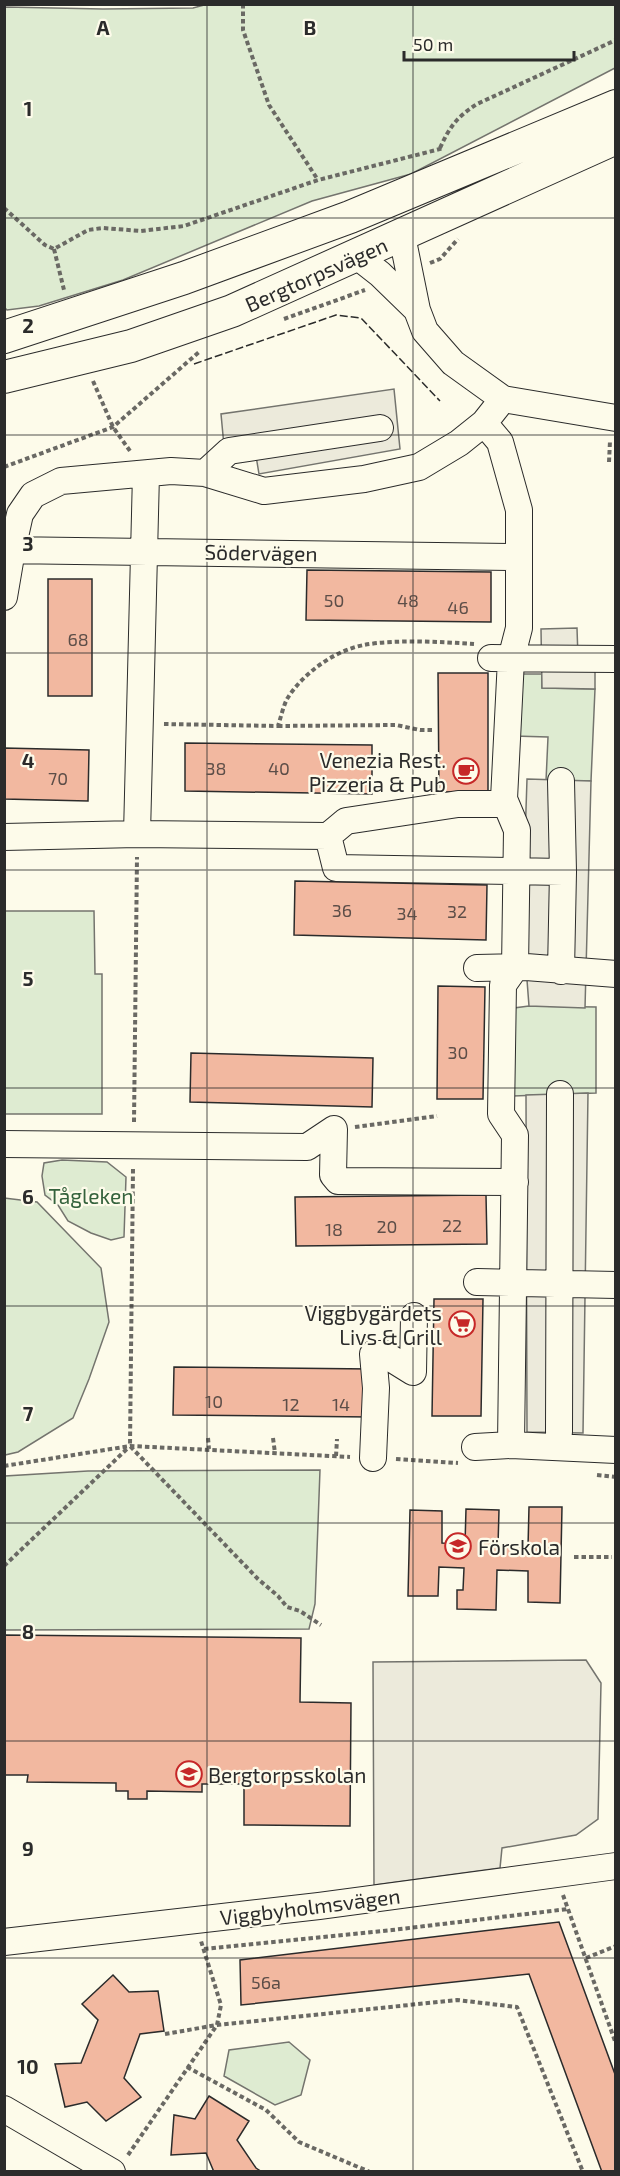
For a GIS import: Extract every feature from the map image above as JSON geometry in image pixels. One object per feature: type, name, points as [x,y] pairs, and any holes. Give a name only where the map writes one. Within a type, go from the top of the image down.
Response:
[{"type":"main road","name":"Bergtorpsvägen","points":[[12,330],[184,278],[350,217],[615,106]]},
{"type":"main road","name":"Bergtorpsvägen","points":[[4,377],[131,346],[232,311],[615,138]]},
{"type":"street","points":[[398,276],[402,236]]},
{"type":"street","points":[[357,256],[398,276],[417,310],[425,331],[453,363],[503,399],[615,418]]},
{"type":"street","points":[[4,597],[8,550],[20,514],[33,495],[61,481],[171,471],[205,473],[264,491],[364,479],[419,467],[459,443],[484,423],[503,399]]},
{"type":"street","points":[[484,423],[500,442],[519,510],[519,628],[501,658],[504,799],[517,830],[515,968],[503,985],[501,1114],[515,1135],[511,1445]]},
{"type":"street","points":[[205,473],[229,451],[380,428]]},
{"type":"street","points":[[137,834],[146,474]]},
{"type":"street","name":"Södervägen","points":[[8,550],[144,550],[518,557]]},
{"type":"street","points":[[501,658],[615,659]]},
{"type":"street","points":[[561,781],[563,872],[561,971]]},
{"type":"street","points":[[4,837],[137,834],[328,836],[346,821],[458,804],[506,804]]},
{"type":"street","points":[[328,836],[336,868],[563,872]]},
{"type":"street","points":[[477,968],[615,974]]},
{"type":"street","points":[[559,1432],[560,1094]]},
{"type":"street","points":[[4,1144],[307,1147],[334,1129]]},
{"type":"street","points":[[334,1129],[333,1175],[338,1182],[515,1182]]},
{"type":"street","points":[[477,1282],[615,1285]]},
{"type":"street","points":[[373,1458],[376,1388],[373,1354],[384,1354],[413,1372],[414,1316]]},
{"type":"street","points":[[475,1447],[511,1445],[615,1450]]},
{"type":"street","name":"Viggbyholmsvägen","points":[[4,1942],[193,1921],[615,1866]]},
{"type":"street","points":[[4,2109],[117,2167]]},
{"type":"path","points":[[243,4],[243,30],[269,105],[318,180]]},
{"type":"path","points":[[440,148],[447,132],[459,116],[477,104],[615,40]]},
{"type":"path","points":[[54,249],[88,230],[103,228],[141,231],[184,226],[318,180],[447,148]]},
{"type":"path","points":[[4,208],[45,245],[54,249]]},
{"type":"path","points":[[281,320],[358,293],[440,259],[464,233]]},
{"type":"path","points":[[54,249],[66,299]]},
{"type":"path","points":[[4,467],[113,427],[205,347]]},
{"type":"path","points":[[90,372],[113,427],[146,474]]},
{"type":"path","points":[[278,726],[286,700],[304,677],[336,654],[363,645],[404,642],[474,644],[501,658]]},
{"type":"path","points":[[141,723],[278,726],[396,725],[432,730]]},
{"type":"path","points":[[137,834],[130,1446],[287,1607],[300,1611],[321,1625]]},
{"type":"path","points":[[334,1129],[437,1116]]},
{"type":"path","points":[[208,1438],[209,1449]]},
{"type":"path","points":[[273,1438],[275,1453]]},
{"type":"path","points":[[336,1456],[337,1439]]},
{"type":"path","points":[[4,1566],[130,1446]]},
{"type":"path","points":[[4,1467],[130,1446],[199,1449]]},
{"type":"path","points":[[574,1557],[612,1557]]},
{"type":"path","points":[[556,1874],[615,2044]]},
{"type":"path","points":[[204,1949],[568,1909]]},
{"type":"path","points":[[117,2167],[217,2025],[221,2006],[193,1921]]},
{"type":"path","points":[[586,1958],[615,1946]]},
{"type":"path","points":[[165,2034],[217,2025],[457,2000],[517,2007],[583,2172]]},
{"type":"path","points":[[187,2067],[266,2110],[299,2142],[370,2172]]},
{"type":"green space","points":[[208,4],[615,5],[615,68],[411,174],[312,201],[123,280],[39,306],[7,310],[4,307],[5,7],[193,8]]},
{"type":"green space","points":[[515,674],[542,674],[542,688],[595,689],[591,781],[546,781],[548,737],[514,736]]},
{"type":"green space","points":[[5,911],[94,911],[95,974],[102,974],[102,1114],[5,1114]]},
{"type":"green space","points":[[529,1006],[596,1007],[596,1093],[513,1096],[514,1008]]},
{"type":"green space","name":"Tågleken","points":[[62,1160],[107,1162],[126,1177],[124,1237],[111,1240],[68,1221],[58,1205],[45,1195],[42,1176],[44,1163]]},
{"type":"green space","points":[[4,1198],[37,1202],[101,1268],[109,1322],[73,1418],[18,1452],[5,1455]]},
{"type":"green space","points":[[320,1470],[315,1604],[309,1629],[5,1630],[5,1476],[88,1471]]},
{"type":"green space","points":[[289,2042],[310,2060],[301,2095],[275,2105],[224,2076],[229,2050]]},
{"type":"shaded area","points":[[394,389],[400,449],[259,474],[256,456],[224,446],[221,414]]},
{"type":"shaded area","points":[[577,628],[578,658],[595,659],[595,689],[542,688],[541,629]]},
{"type":"shaded area","points":[[527,779],[591,781],[585,1008],[529,1006],[524,870]]},
{"type":"shaded area","points":[[588,1093],[583,1433],[527,1432],[526,1095]]},
{"type":"shaded area","points":[[586,1660],[601,1683],[598,1819],[576,1835],[502,1848],[500,1868],[374,1885],[373,1662]]},
{"type":"building","points":[[307,570],[491,572],[491,622],[306,620]]},
{"type":"building","points":[[48,579],[92,579],[92,696],[48,696]]},
{"type":"building","points":[[438,673],[488,673],[488,792],[439,792]]},
{"type":"building","points":[[185,743],[372,745],[372,794],[185,791]]},
{"type":"building","points":[[4,748],[89,750],[88,801],[4,799]]},
{"type":"building","points":[[295,881],[487,885],[486,940],[294,935]]},
{"type":"building","points":[[438,986],[485,987],[483,1099],[437,1099]]},
{"type":"building","points":[[191,1053],[373,1058],[372,1107],[190,1102]]},
{"type":"building","points":[[486,1195],[487,1244],[296,1246],[295,1197]]},
{"type":"building","points":[[434,1299],[483,1299],[481,1416],[432,1416]]},
{"type":"building","points":[[174,1367],[371,1369],[370,1417],[173,1415]]},
{"type":"building","points":[[529,1507],[562,1507],[560,1603],[528,1602],[528,1571],[497,1570],[496,1610],[457,1609],[457,1590],[463,1590],[464,1568],[439,1567],[438,1596],[408,1596],[410,1510],[442,1511],[442,1543],[465,1544],[466,1509],[499,1510],[498,1546],[528,1547]]},
{"type":"building","points":[[4,1635],[301,1638],[300,1702],[351,1703],[350,1826],[244,1825],[244,1784],[202,1784],[202,1792],[147,1791],[147,1799],[128,1799],[128,1791],[116,1791],[116,1783],[27,1782],[28,1775],[4,1775]]},
{"type":"building","points":[[559,1922],[616,2077],[616,2172],[602,2172],[529,1974],[241,2005],[240,1960]]},
{"type":"building","points":[[113,1975],[129,1992],[158,1991],[164,2031],[140,2034],[124,2078],[141,2097],[106,2121],[87,2102],[65,2107],[55,2064],[81,2063],[98,2020],[82,2004]]},
{"type":"building","points":[[209,2096],[249,2121],[237,2140],[256,2168],[262,2172],[214,2172],[206,2153],[171,2155],[174,2115],[195,2119]]},
{"type":"fence","points":[[194,364],[336,315],[361,318],[440,401]]},
{"type":"place","name":"Venezia Rest. Pizzeria & Pub","points":[[466,771]]},
{"type":"place","name":"Viggbygärdets Livs & Grill","points":[[462,1324]]},
{"type":"place","name":"Förskola","points":[[458,1546]]},
{"type":"place","name":"Bergtorpsskolan","points":[[189,1774]]}]
